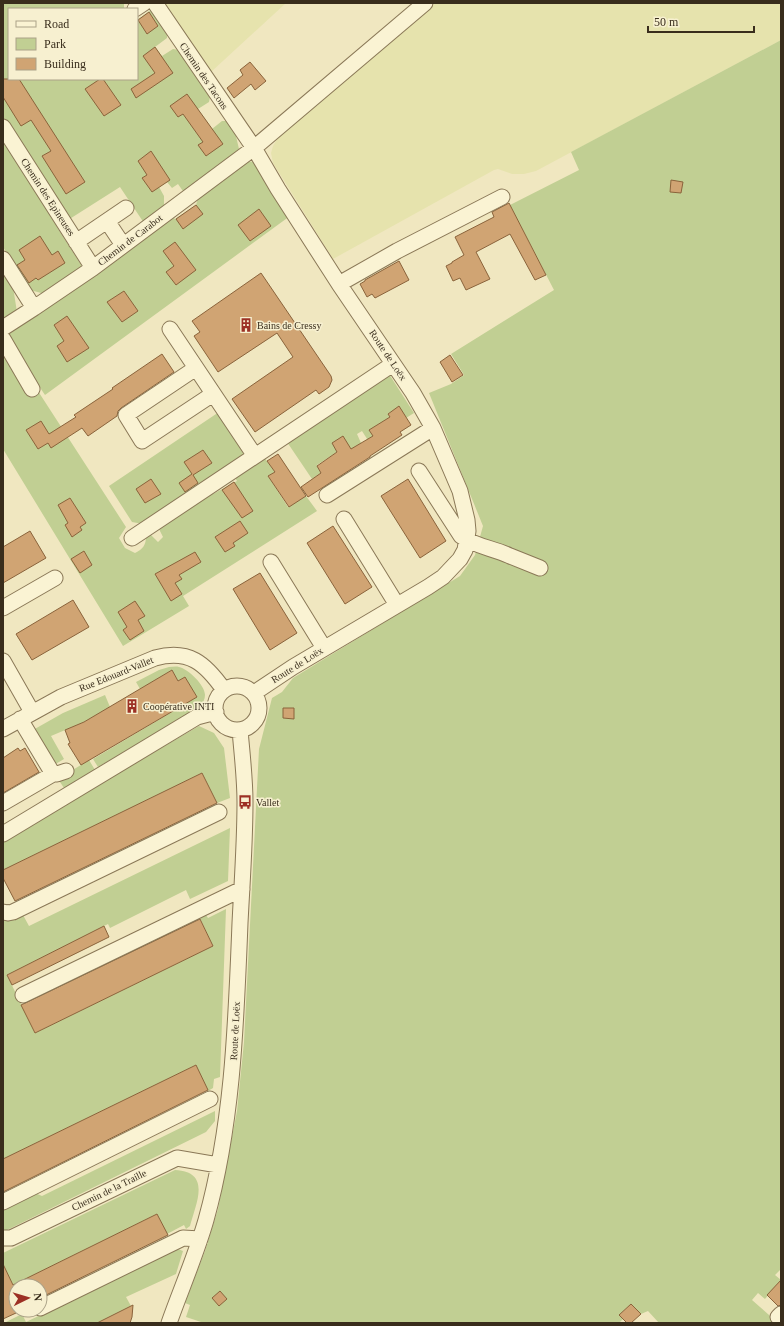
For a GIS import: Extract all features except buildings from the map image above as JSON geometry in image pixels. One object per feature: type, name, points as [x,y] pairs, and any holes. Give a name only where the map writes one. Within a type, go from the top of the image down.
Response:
[{"type":"street","name":"Chemin des Tacons","points":[[155,3],[254,148]]},
{"type":"street","points":[[254,148],[425,3]]},
{"type":"street","name":"Chemin des Epineuses","points":[[3,127],[93,268]]},
{"type":"street","name":"Chemin de Carabot","points":[[3,328],[93,268],[254,148]]},
{"type":"street","name":"Route de Loëx","points":[[254,148],[339,284],[413,393],[433,428],[460,491],[467,520],[467,540],[465,550],[460,559],[443,577],[293,667],[254,693]]},
{"type":"street","points":[[339,284],[397,251],[502,197]]},
{"type":"street","points":[[76,242],[126,208]]},
{"type":"street","points":[[107,221],[123,245]]},
{"type":"street","points":[[3,260],[34,308]]},
{"type":"street","points":[[170,329],[255,456]]},
{"type":"street","points":[[3,339],[32,389]]},
{"type":"street","points":[[132,538],[393,364]]},
{"type":"street","points":[[196,368],[126,415],[142,441],[213,394]]},
{"type":"street","points":[[328,495],[433,428]]},
{"type":"street","points":[[419,471],[461,536],[467,540],[540,568]]},
{"type":"street","points":[[344,519],[397,605]]},
{"type":"street","points":[[271,562],[324,648]]},
{"type":"street","points":[[3,608],[55,578]]},
{"type":"street","name":"Rue Edouard-Vallet","points":[[3,730],[61,697],[155,658],[171,655],[187,656],[196,660],[207,668],[224,690]]},
{"type":"street","points":[[3,661],[26,716],[59,772],[3,803]]},
{"type":"street","points":[[242,686],[249,688],[254,693],[260,706],[256,720],[251,725],[240,730],[233,730],[222,724],[218,719],[215,706],[217,698],[224,690],[229,687],[242,686]]},
{"type":"street","points":[[3,834],[197,717],[216,712]]},
{"type":"street","name":"Route de Loëx","points":[[174,1322],[206,1219],[218,1165],[233,1069],[245,802],[240,730]]},
{"type":"street","points":[[3,912],[13,912],[219,812]]},
{"type":"street","points":[[23,995],[242,889]]},
{"type":"street","points":[[3,1202],[210,1099]]},
{"type":"street","name":"Chemin de la Traille","points":[[3,1238],[11,1238],[177,1158],[218,1165]]},
{"type":"street","points":[[48,1304],[183,1238],[200,1239]]},
{"type":"street","points":[[781,1314],[778,1316],[781,1319]]},
{"type":"shaded area","points":[[162,3],[286,3],[211,72]]},
{"type":"shaded area","points":[[436,3],[781,3],[781,40],[536,171],[524,174],[512,174],[498,169],[494,170],[333,259],[273,163],[271,153],[273,146],[279,136],[312,106]]},
{"type":"green space","points":[[3,3],[124,3],[124,8],[8,8],[8,80],[138,80],[138,19],[151,10],[167,35],[167,38],[155,47],[162,56],[173,49],[179,50],[210,97],[209,102],[198,109],[212,129],[222,121],[227,121],[235,132],[239,149],[185,194],[178,184],[172,188],[167,182],[159,187],[164,196],[164,210],[144,223],[120,187],[57,227],[83,268],[45,294],[30,290],[3,247]]},
{"type":"green space","points":[[781,40],[781,1269],[775,1275],[781,1280],[765,1299],[758,1293],[752,1300],[778,1323],[659,1323],[648,1311],[641,1314],[631,1304],[619,1315],[623,1319],[619,1323],[204,1323],[186,1317],[190,1305],[185,1303],[205,1251],[218,1209],[237,1111],[244,1042],[259,749],[272,698],[282,692],[293,678],[460,576],[475,555],[483,526],[429,393],[451,384],[464,375],[451,354],[554,290],[510,205],[579,170],[571,152]]},
{"type":"green space","points":[[244,161],[255,162],[290,216],[45,395],[4,334],[172,216],[175,219],[196,205],[199,195]]},
{"type":"green space","points":[[3,271],[13,287],[17,312],[3,322]]},
{"type":"green space","points":[[3,345],[36,388],[126,527],[119,538],[125,548],[135,553],[144,546],[146,536],[151,535],[158,542],[163,537],[158,527],[209,493],[213,494],[237,481],[234,476],[264,457],[275,472],[268,476],[288,507],[306,496],[317,511],[183,596],[189,606],[123,646],[3,449]]},
{"type":"green space","points":[[389,374],[414,413],[406,418],[399,407],[388,414],[390,417],[370,430],[375,438],[369,442],[362,431],[357,434],[361,443],[358,452],[337,452],[317,465],[321,473],[312,479],[287,442]]},
{"type":"green space","points":[[219,412],[247,455],[143,524],[132,522],[109,486]]},
{"type":"green space","points":[[169,667],[183,668],[199,682],[205,695],[201,706],[98,767],[93,759],[197,697],[185,677],[178,681],[172,670],[140,689],[136,682],[159,670]]},
{"type":"green space","points":[[105,695],[110,707],[84,722],[51,736],[64,759],[54,765],[33,730],[63,713]]},
{"type":"green space","points":[[199,726],[214,733],[224,748],[230,798],[217,803],[202,773],[3,870],[3,840]]},
{"type":"green space","points":[[89,760],[95,770],[64,788],[58,779]]},
{"type":"green space","points":[[230,828],[228,881],[190,899],[186,890],[110,928],[108,924],[7,975],[35,1033],[213,946],[200,918],[206,915],[208,918],[226,909],[220,1077],[214,1079],[213,1088],[208,1091],[196,1065],[3,1159],[3,919],[8,921],[23,915],[29,926]]},
{"type":"green space","points":[[215,1111],[215,1121],[206,1132],[3,1232],[3,1210],[35,1193],[42,1196]]},
{"type":"green space","points":[[175,1170],[187,1172],[194,1176],[198,1183],[198,1199],[190,1226],[186,1229],[184,1225],[167,1234],[157,1214],[27,1278],[10,1278],[3,1264],[3,1253]]},
{"type":"green space","points":[[178,1249],[183,1251],[176,1274],[126,1297],[131,1306],[97,1323],[4,1323],[14,1318],[24,1318],[26,1322],[34,1318],[48,1318],[48,1311]]},
{"type":"place","name":"Bains de Cressy","points":[[246,325]]},
{"type":"place","name":"Coopérative INTI","points":[[132,706]]},
{"type":"place","name":"Vallet","points":[[245,802]]}]
